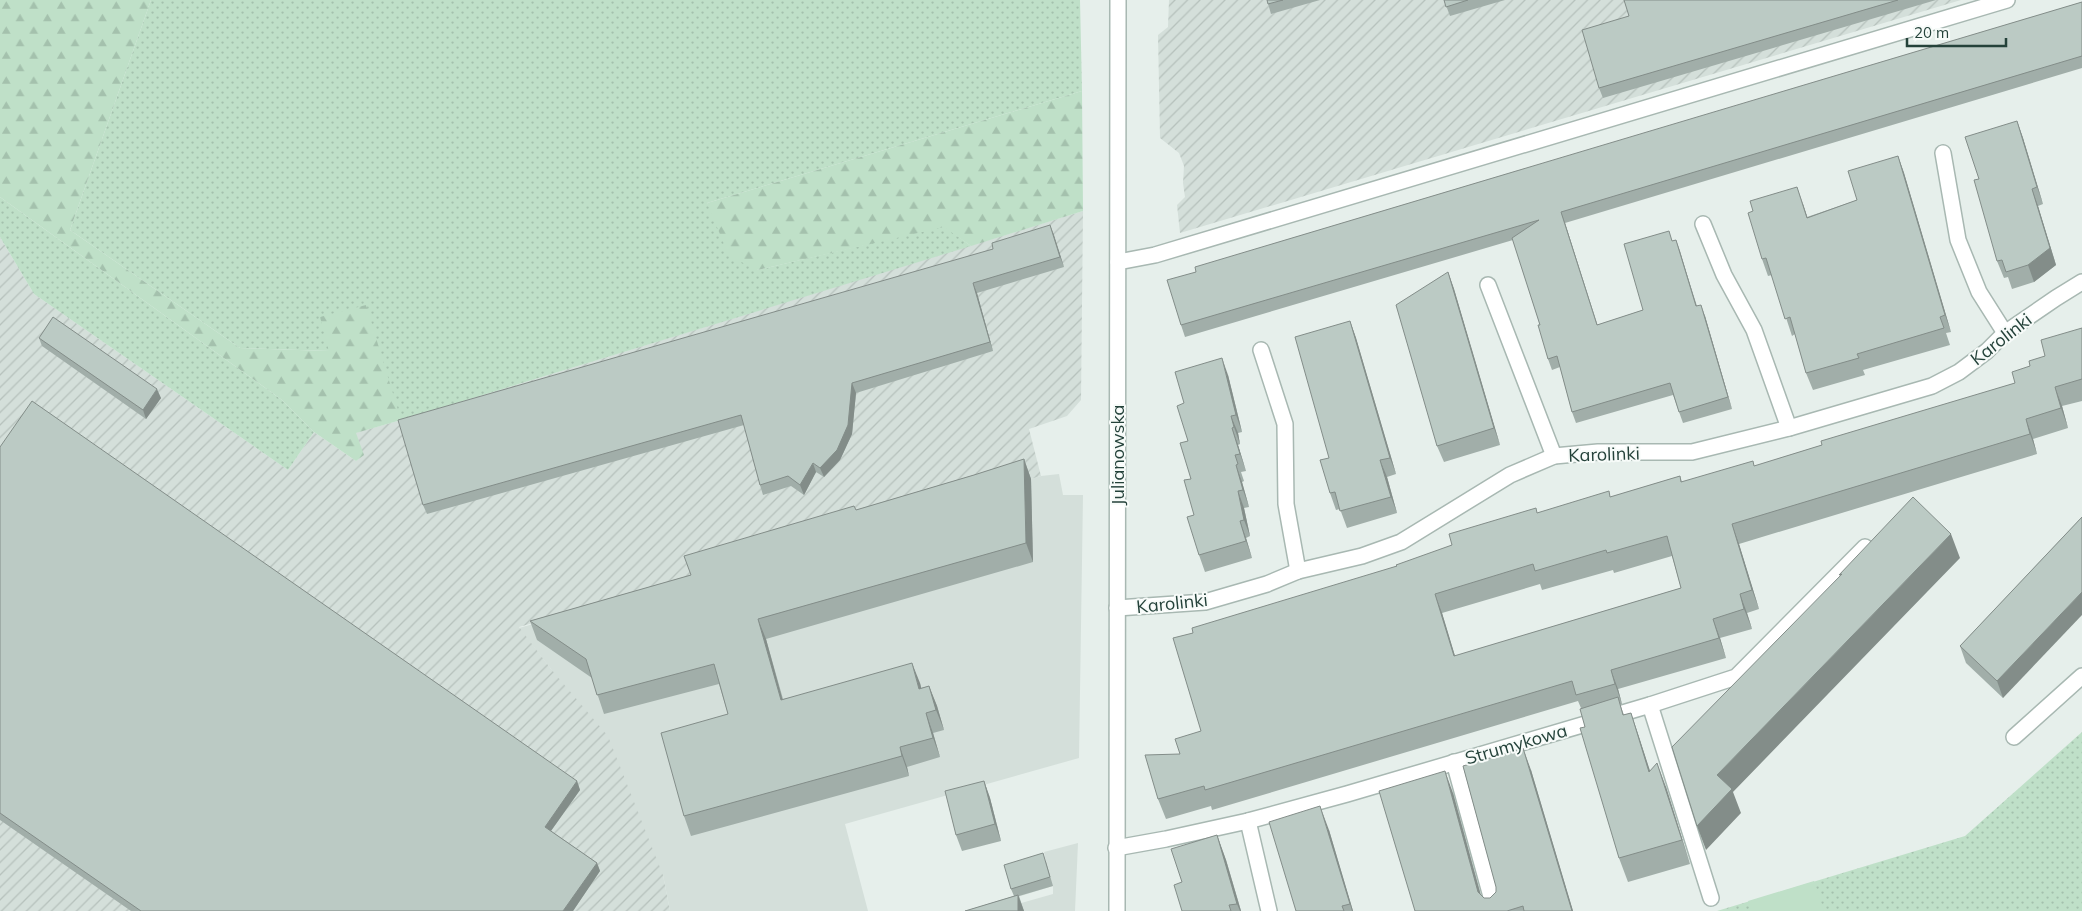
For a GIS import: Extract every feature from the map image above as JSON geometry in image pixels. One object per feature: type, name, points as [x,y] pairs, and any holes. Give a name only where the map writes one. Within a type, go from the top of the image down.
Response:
[{"type":"street","name":"Julianowska","points":[[1117,911],[1118,0]]},
{"type":"street","points":[[1118,262],[1155,255],[2007,0]]},
{"type":"street","points":[[1943,153],[1958,240],[1979,292],[2005,333]]},
{"type":"street","points":[[1703,224],[1724,275],[1754,330],[1790,428]]},
{"type":"street","name":"Karolinki","points":[[1117,608],[1205,602],[1267,584],[1298,571],[1362,556],[1401,542],[1510,475],[1554,456],[1598,452],[1692,452],[1790,428],[1932,386],[1959,372],[1987,351],[2005,333],[2082,282]]},
{"type":"street","points":[[1488,285],[1554,456]]},
{"type":"street","points":[[1261,350],[1285,424],[1286,504],[1298,571]]},
{"type":"street","name":"Strumykowa","points":[[1116,848],[1248,822],[1650,705],[1736,677],[1865,547]]},
{"type":"street","points":[[2014,737],[2082,676]]},
{"type":"street","points":[[1650,705],[1711,898]]},
{"type":"street","points":[[1454,762],[1495,911]]},
{"type":"street","points":[[1248,822],[1269,911]]},
{"type":"shaded area","points":[[1169,0],[1961,0],[1180,233],[1177,205],[1185,197],[1183,183],[1184,166],[1179,153],[1160,138],[1158,35],[1168,27]]},
{"type":"shaded area","points":[[1083,211],[1081,400],[1067,416],[1029,429],[1041,476],[862,526],[692,578],[519,627],[551,669],[608,736],[663,875],[670,911],[0,911],[0,237],[34,294],[288,470],[314,432],[356,461],[363,455],[355,433]]},
{"type":"shaded area","points":[[1059,474],[1063,495],[1083,495],[1079,758],[845,824],[868,911],[670,911],[663,875],[551,669],[519,628],[692,579],[862,526],[1041,476]]},
{"type":"shaded area","points":[[1078,843],[1075,911],[993,911],[1053,894],[1053,886],[1014,898],[1046,862],[1044,852]]},
{"type":"green space","points":[[0,0],[151,0],[70,230],[240,348],[329,351],[320,317],[366,305],[401,420],[356,433],[364,455],[356,461],[314,432],[282,400],[0,197]]},
{"type":"green space","points":[[151,0],[1080,0],[1082,91],[707,203],[758,270],[944,226],[971,246],[401,420],[329,351],[240,348],[70,230]]},
{"type":"green space","points":[[1082,91],[1083,211],[971,246],[944,227],[758,270],[729,256],[707,203]]},
{"type":"green space","points":[[0,197],[282,400],[314,432],[288,470],[34,294],[0,237]]},
{"type":"green space","points":[[2082,732],[2082,911],[1717,911],[1965,836]]},
{"type":"green space","points":[[1814,881],[1824,911],[1751,911],[1748,901]]},
{"type":"building","points":[[1267,0],[1283,0],[1268,4]]},
{"type":"building","points":[[1444,0],[1468,0],[1446,7]]},
{"type":"building","points":[[1624,0],[1898,0],[1599,88],[1582,30],[1629,16]]},
{"type":"building","points":[[2082,2],[2082,56],[1561,212],[1597,325],[1643,310],[1624,244],[1669,231],[1672,241],[1676,240],[1696,306],[1701,305],[1728,397],[1679,412],[1670,383],[1572,412],[1557,356],[1548,359],[1538,325],[1540,325],[1512,238],[1539,220],[1181,325],[1167,280],[1196,272],[1195,267]]},
{"type":"building","points":[[2017,121],[2037,187],[2032,189],[2050,248],[2028,265],[2006,272],[2002,260],[1997,261],[1974,180],[1979,179],[1965,137]]},
{"type":"building","points":[[1898,156],[1945,315],[1940,317],[1944,328],[1857,354],[1859,358],[1806,373],[1790,317],[1785,319],[1766,258],[1762,259],[1748,213],[1753,211],[1750,201],[1797,187],[1807,218],[1857,200],[1848,171]]},
{"type":"building","points":[[1050,225],[1060,257],[973,283],[990,342],[852,383],[848,425],[837,450],[820,468],[813,463],[800,485],[788,476],[760,485],[741,415],[423,505],[398,420],[993,249],[992,243]]},
{"type":"building","points":[[1448,272],[1494,428],[1437,446],[1396,305]]},
{"type":"building","points":[[53,317],[157,389],[143,410],[39,338]]},
{"type":"building","points":[[1350,321],[1390,458],[1380,460],[1391,497],[1340,511],[1335,492],[1330,493],[1320,460],[1329,458],[1295,337]]},
{"type":"building","points":[[2082,328],[2082,379],[2055,387],[2061,408],[2026,419],[2030,434],[1732,524],[1752,590],[1740,594],[1744,609],[1713,619],[1719,638],[1611,670],[1615,684],[1576,695],[1572,681],[1205,790],[1204,786],[1158,799],[1145,755],[1180,754],[1175,739],[1201,731],[1173,638],[1193,633],[1192,628],[1397,566],[1452,545],[1449,534],[1536,508],[1537,513],[1609,491],[1610,497],[1680,476],[1681,482],[1753,461],[1754,466],[1822,445],[1821,441],[2015,383],[2012,372],[2030,366],[2029,361],[2045,356],[2041,340]],"holes":[[[1667,536],[1681,588],[1454,656],[1435,594],[1533,564],[1535,571],[1606,550],[1607,553]]]},
{"type":"building","points":[[1222,358],[1236,415],[1231,416],[1234,427],[1232,428],[1240,454],[1235,455],[1243,490],[1238,491],[1244,520],[1240,521],[1246,541],[1199,555],[1187,517],[1194,515],[1184,480],[1191,479],[1180,443],[1188,441],[1177,406],[1184,403],[1175,372]]},
{"type":"building","points":[[32,401],[577,781],[545,827],[597,863],[563,911],[141,911],[0,813],[0,447]]},
{"type":"building","points":[[1024,459],[1026,543],[758,619],[781,700],[912,663],[919,689],[929,686],[936,710],[926,713],[933,738],[900,747],[902,756],[684,816],[661,733],[728,714],[714,664],[597,695],[586,659],[530,621],[691,575],[684,556],[854,506],[856,510]]},
{"type":"building","points":[[1913,497],[1951,534],[1717,775],[1732,789],[1697,826],[1672,747],[1842,574],[1839,575]]},
{"type":"building","points":[[2082,517],[2082,592],[1997,681],[1960,646]]},
{"type":"building","points":[[1618,697],[1623,715],[1631,713],[1649,772],[1657,763],[1682,840],[1619,858],[1580,728],[1585,727],[1580,709]]},
{"type":"building","points":[[1523,748],[1572,911],[1524,911],[1523,906],[1507,911],[1415,911],[1379,791],[1445,771],[1478,892],[1484,898],[1490,898],[1496,892],[1496,887],[1463,766]]},
{"type":"building","points":[[984,781],[995,824],[956,835],[945,791]]},
{"type":"building","points":[[1320,806],[1350,904],[1342,906],[1344,911],[1296,911],[1269,822]]},
{"type":"building","points":[[1217,835],[1237,904],[1229,905],[1231,911],[1182,911],[1174,885],[1182,882],[1171,849]]},
{"type":"building","points":[[1043,853],[1050,877],[1011,889],[1004,865]]},
{"type":"building","points":[[1018,895],[1018,911],[965,911]]}]
